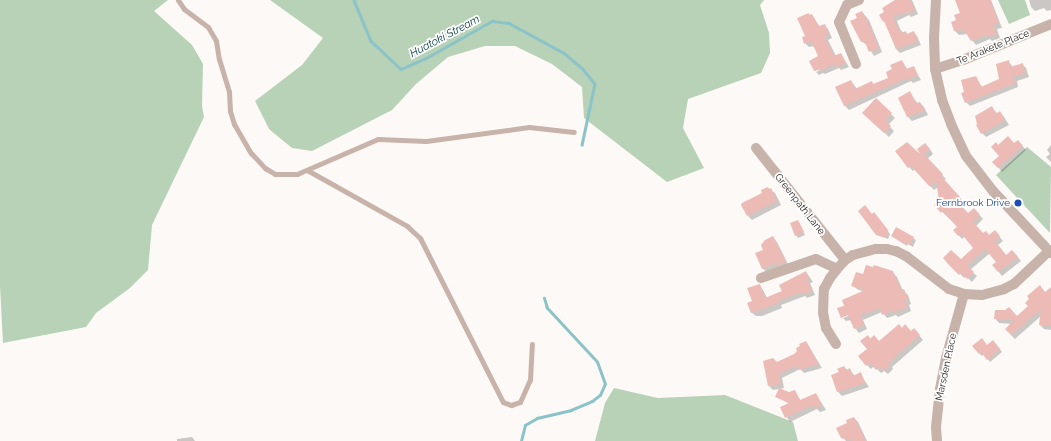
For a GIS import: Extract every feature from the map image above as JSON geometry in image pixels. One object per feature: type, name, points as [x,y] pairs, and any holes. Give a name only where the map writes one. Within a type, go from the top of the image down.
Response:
[{"type":"street","points":[[856,64],[839,22],[847,5],[859,0]]},
{"type":"street","points":[[836,344],[826,328],[823,313],[823,299],[830,278],[837,269],[845,260],[864,251],[876,249],[891,250],[906,256],[949,289],[964,294],[982,295],[1004,289],[1014,284],[1050,252],[993,191],[966,156],[942,100],[935,69],[934,38],[936,0]]},
{"type":"street","name":"Te Arakete Place","points":[[935,69],[963,60],[1051,24]]},
{"type":"street","name":"Greenpath Lane","points":[[756,148],[845,260]]},
{"type":"street","points":[[761,278],[816,259],[837,269]]},
{"type":"street","name":"Marsden Place","points":[[937,441],[936,427],[940,389],[946,358],[964,294]]},
{"type":"lane","points":[[178,0],[184,9],[208,27],[216,41],[219,59],[229,92],[230,111],[234,124],[251,153],[265,168],[275,174],[297,174],[378,139],[426,141],[529,127],[574,132]]},
{"type":"lane","points":[[307,170],[407,226],[420,238],[503,402],[511,405],[520,402],[530,380],[532,344]]},
{"type":"green space","points":[[0,0],[168,0],[154,11],[192,45],[203,64],[202,106],[204,117],[152,225],[148,270],[130,288],[96,313],[86,327],[3,343],[0,286]]},
{"type":"green space","points":[[270,0],[764,0],[760,5],[769,33],[770,53],[761,73],[688,99],[683,128],[704,168],[667,182],[584,118],[582,87],[552,64],[515,46],[485,46],[448,57],[416,84],[392,110],[312,151],[292,148],[269,129],[255,101],[302,65],[323,38]]},
{"type":"green space","points":[[998,0],[1025,0],[1030,15],[1009,24]]},
{"type":"green space","points":[[1027,147],[1051,167],[1050,233],[996,175]]},
{"type":"green space","points":[[614,388],[658,398],[725,395],[793,422],[798,441],[595,441],[605,403]]},
{"type":"building","points":[[895,0],[910,0],[915,10],[893,17],[899,31],[901,30],[902,33],[906,31],[907,34],[914,31],[918,41],[896,49],[884,21],[883,22],[879,15],[884,12],[882,8]]},
{"type":"building","points":[[955,0],[990,0],[999,23],[993,25],[997,34],[987,37],[986,35],[971,41],[964,30],[954,31],[951,22],[956,20],[954,15],[960,13]]},
{"type":"building","points":[[862,11],[879,48],[869,52],[864,40],[861,42],[850,21],[857,18],[855,14]]},
{"type":"building","points":[[809,13],[809,15],[812,14],[819,26],[825,24],[829,34],[824,35],[834,56],[841,53],[846,63],[836,67],[835,64],[820,71],[819,69],[814,71],[809,61],[818,56],[811,41],[804,44],[802,37],[805,36],[797,18]]},
{"type":"building","points":[[902,60],[906,69],[914,66],[918,75],[908,80],[907,78],[844,106],[835,87],[851,80],[855,89],[872,81],[873,84],[888,78],[886,72],[892,69],[890,65]]},
{"type":"building","points":[[1009,60],[1010,67],[1023,63],[1025,73],[1013,77],[1015,83],[965,103],[961,93],[964,92],[961,80],[976,76],[981,87],[999,79],[996,64]]},
{"type":"building","points":[[910,91],[916,103],[920,102],[924,111],[907,117],[898,98]]},
{"type":"building","points":[[876,98],[892,113],[885,120],[891,126],[884,133],[862,113]]},
{"type":"building","points":[[992,106],[996,114],[1000,111],[1005,120],[981,134],[976,125],[975,116]]},
{"type":"building","points":[[1008,136],[1014,143],[1018,140],[1023,146],[998,168],[992,162],[999,156],[991,147],[996,142],[998,145]]},
{"type":"building","points":[[907,142],[920,154],[917,149],[925,143],[930,149],[924,154],[943,174],[941,176],[960,197],[956,200],[968,213],[974,208],[980,215],[973,222],[983,233],[986,231],[989,235],[995,230],[1000,236],[995,241],[1006,255],[1012,250],[1018,257],[998,272],[992,265],[996,262],[985,249],[967,265],[974,272],[967,279],[961,273],[959,275],[948,264],[943,258],[951,250],[961,259],[973,248],[961,233],[958,236],[953,230],[957,227],[943,211],[941,213],[934,205],[939,200],[936,181],[930,187],[911,166],[908,168],[895,151]]},
{"type":"building","points":[[768,187],[769,189],[771,188],[777,201],[747,216],[741,205],[742,203],[762,193],[761,190]]},
{"type":"building","points":[[865,205],[872,214],[874,212],[888,230],[886,238],[876,235],[858,211]]},
{"type":"building","points":[[798,220],[804,232],[795,236],[790,223]]},
{"type":"building","points":[[896,227],[914,237],[910,245],[905,242],[904,244],[891,236]]},
{"type":"building","points":[[773,236],[786,262],[777,266],[776,263],[762,269],[755,253],[763,250],[761,245],[765,240]]},
{"type":"building","points":[[866,265],[873,267],[874,265],[893,271],[901,290],[904,289],[908,299],[905,301],[908,307],[893,313],[892,311],[882,315],[880,308],[860,315],[864,325],[854,329],[848,315],[841,318],[837,308],[844,306],[842,300],[865,290],[851,286],[856,272],[863,274]]},
{"type":"building","points":[[806,271],[809,278],[807,279],[812,291],[803,294],[802,292],[778,301],[779,303],[751,313],[747,303],[752,301],[747,288],[760,284],[765,298],[782,291],[779,285]]},
{"type":"building","points":[[1040,285],[1045,292],[1051,287],[1051,326],[1039,325],[1041,309],[1011,335],[1005,329],[1014,320],[994,319],[995,310],[1005,310],[1009,307],[1017,316],[1028,306],[1025,303],[1029,299],[1027,296]]},
{"type":"building","points":[[899,324],[902,328],[905,324],[911,331],[914,328],[920,335],[888,363],[890,365],[883,371],[880,367],[876,370],[870,363],[866,366],[858,356],[867,349],[860,341],[868,335],[870,339],[874,335],[879,341]]},
{"type":"building","points":[[982,338],[987,345],[993,340],[1000,349],[987,360],[981,352],[979,354],[972,346]]},
{"type":"building","points":[[806,341],[819,364],[799,370],[797,365],[779,374],[781,384],[768,386],[763,361],[773,358],[777,362],[794,354],[797,351],[796,348],[800,346],[799,344]]},
{"type":"building","points":[[844,366],[846,370],[850,368],[853,376],[861,372],[865,383],[837,392],[831,375],[839,372],[837,369]]},
{"type":"building","points":[[779,388],[789,392],[795,390],[800,400],[816,393],[822,405],[815,409],[813,405],[785,418],[780,407],[789,403],[775,397]]},
{"type":"building","points":[[854,417],[866,441],[853,441],[841,438],[836,428],[847,423],[846,420]]},
{"type":"waterway","name":"Huatoki Stream","points":[[354,0],[371,41],[401,69],[426,58],[492,21],[509,23],[564,53],[583,69],[595,84],[582,145]]},
{"type":"waterway","points":[[521,441],[525,425],[537,418],[571,410],[592,401],[600,395],[605,384],[597,362],[547,308],[544,298]]},
{"type":"place","name":"Fernbrook Drive","points":[[1018,203]]}]
